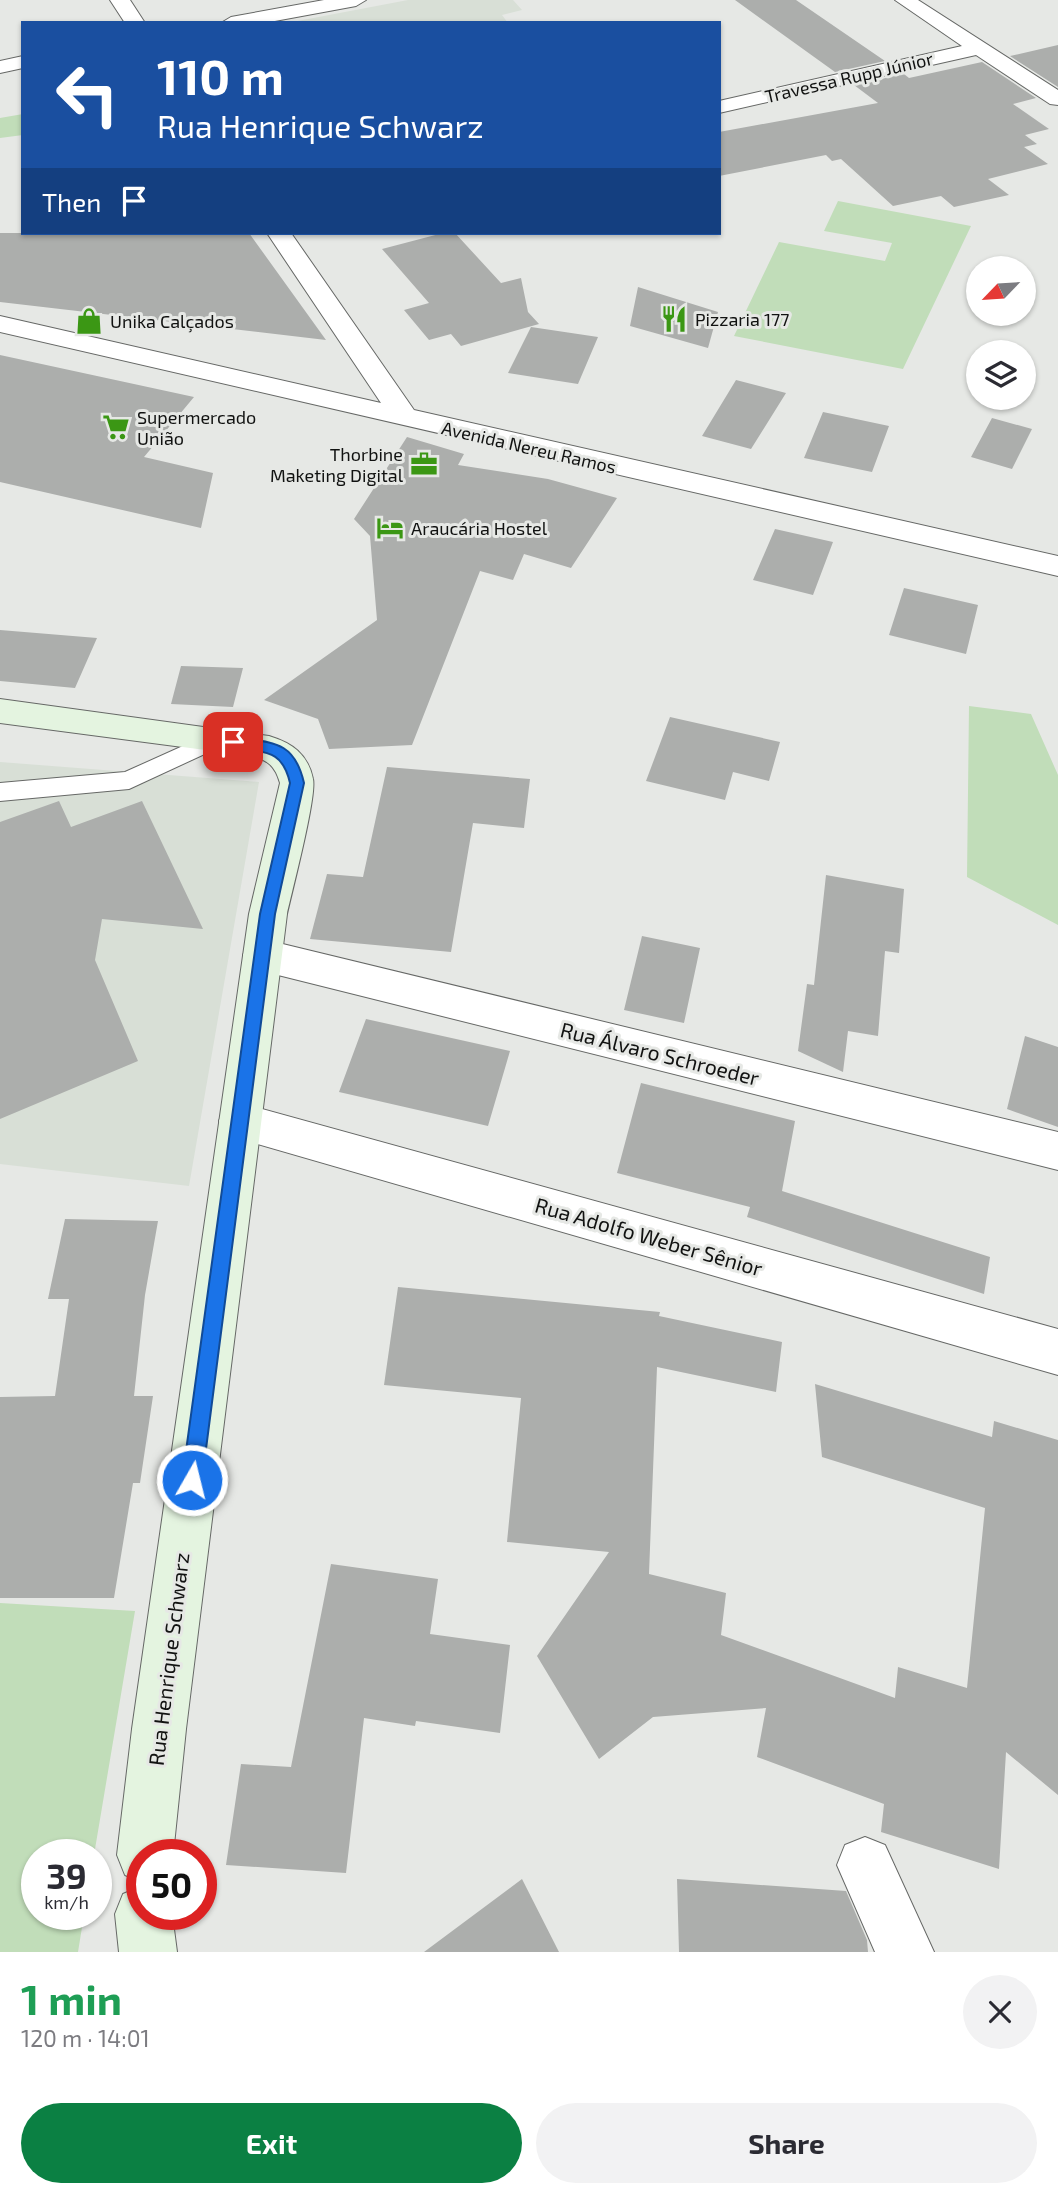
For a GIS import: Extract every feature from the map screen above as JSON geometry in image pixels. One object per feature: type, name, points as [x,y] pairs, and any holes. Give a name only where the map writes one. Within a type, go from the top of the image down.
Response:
[{"type":"main road","name":"Rua Henrique Schwarz","points":[[0,711],[273,749],[293,764],[297,783],[268,914],[262,955],[147,1839]]},
{"type":"main road","points":[[145,1930],[148,1952]]},
{"type":"street","points":[[120,0],[134,21]]},
{"type":"street","points":[[242,21],[356,0]]},
{"type":"street","points":[[905,0],[1058,99]]},
{"type":"street","name":"Travessa Rupp Júnior","points":[[721,107],[979,48]]},
{"type":"street","points":[[0,66],[21,62]]},
{"type":"street","points":[[280,235],[406,419]]},
{"type":"street","name":"Avenida Nereu Ramos","points":[[0,324],[1058,566]]},
{"type":"street","name":"Rua Álvaro Schroeder","points":[[262,955],[1058,1152]]},
{"type":"street","name":"Rua Adolfo Weber Sênior","points":[[240,1121],[1058,1352]]},
{"type":"street","points":[[865,1865],[905,1952]]},
{"type":"lane","points":[[0,792],[129,780],[214,740]]},
{"type":"shaded area","points":[[408,0],[513,0],[522,10],[502,15],[506,21],[298,21]]},
{"type":"shaded area","points":[[0,762],[259,782],[189,1186],[0,1164]]},
{"type":"green space","points":[[21,114],[21,135],[0,138],[0,118]]},
{"type":"green space","points":[[838,201],[971,226],[903,369],[734,336],[779,242],[885,261],[892,243],[824,231]]},
{"type":"green space","points":[[969,706],[1031,714],[1058,775],[1058,925],[967,877]]},
{"type":"green space","points":[[0,1603],[135,1611],[97,1839],[21,1839],[21,1930],[82,1930],[78,1952],[0,1952]]},
{"type":"building","points":[[735,0],[796,0],[885,61],[835,72]]},
{"type":"building","points":[[1058,45],[1058,87],[1010,56]]},
{"type":"building","points":[[982,62],[1036,98],[1013,104],[1049,129],[1025,135],[1037,144],[1024,147],[1048,164],[988,179],[1009,195],[954,207],[941,196],[893,206],[841,159],[832,161],[826,155],[721,176],[721,132],[878,103],[854,85],[904,74],[909,78]]},
{"type":"building","points":[[0,233],[250,235],[326,340],[0,302]]},
{"type":"building","points":[[435,235],[457,235],[501,283],[521,278],[528,312],[539,324],[461,346],[451,334],[429,340],[404,310],[429,303],[382,249]]},
{"type":"building","name":"Pizzaria 177","points":[[638,287],[718,312],[708,348],[630,326]]},
{"type":"building","points":[[531,327],[598,337],[578,384],[508,373]]},
{"type":"building","name":"Supermercado União","points":[[0,355],[194,397],[144,457],[213,473],[201,528],[0,482]]},
{"type":"building","points":[[736,380],[786,393],[751,449],[702,436]]},
{"type":"building","points":[[823,412],[889,426],[872,472],[804,458]]},
{"type":"building","points":[[992,418],[1032,429],[1012,469],[971,457]]},
{"type":"building","points":[[407,437],[464,454],[458,465],[548,479],[617,498],[571,568],[524,554],[513,580],[480,571],[412,745],[329,749],[318,719],[264,700],[377,620],[370,536],[354,519]]},
{"type":"building","points":[[775,529],[833,542],[813,595],[753,580]]},
{"type":"building","points":[[904,588],[978,605],[966,654],[889,635]]},
{"type":"building","points":[[0,630],[97,638],[75,688],[0,681]]},
{"type":"building","points":[[181,666],[243,668],[233,707],[171,704]]},
{"type":"building","points":[[670,717],[780,742],[769,781],[733,772],[725,800],[646,781]]},
{"type":"building","points":[[387,767],[530,779],[524,828],[473,823],[451,952],[310,939],[327,874],[363,877]]},
{"type":"building","points":[[59,801],[71,827],[142,801],[203,929],[102,919],[95,960],[138,1061],[0,1119],[0,822]]},
{"type":"building","points":[[826,875],[904,889],[899,953],[885,951],[878,1036],[848,1031],[843,1072],[798,1051],[807,984],[814,985]]},
{"type":"building","points":[[642,936],[700,948],[684,1023],[624,1010]]},
{"type":"building","points":[[366,1019],[510,1051],[488,1126],[339,1092]]},
{"type":"building","points":[[1025,1036],[1058,1047],[1058,1127],[1007,1109]]},
{"type":"building","points":[[641,1083],[795,1121],[782,1191],[990,1257],[984,1294],[747,1217],[750,1207],[617,1173]]},
{"type":"building","points":[[65,1219],[158,1221],[145,1295],[134,1396],[153,1396],[140,1483],[133,1483],[114,1598],[0,1598],[0,1397],[55,1396],[69,1299],[48,1299]]},
{"type":"building","points":[[398,1287],[660,1312],[659,1316],[782,1342],[776,1392],[657,1367],[649,1574],[726,1593],[721,1635],[895,1698],[898,1667],[967,1688],[985,1508],[822,1457],[815,1384],[992,1437],[994,1421],[1058,1440],[1058,1795],[1006,1752],[999,1869],[881,1832],[884,1804],[757,1757],[766,1708],[653,1717],[599,1759],[537,1656],[609,1552],[507,1542],[521,1398],[384,1385]]},
{"type":"building","points":[[331,1564],[438,1579],[430,1634],[510,1645],[500,1733],[416,1721],[415,1726],[364,1718],[346,1873],[226,1865],[241,1764],[291,1767]]},
{"type":"building","points":[[522,1879],[559,1952],[424,1952]]},
{"type":"building","points":[[677,1879],[846,1891],[867,1940],[868,1952],[679,1952]]},
{"type":"place","name":"Pizzaria 177","points":[[674,319]]},
{"type":"place","name":"Unika Calçados","points":[[89,321]]},
{"type":"place","name":"Supermercado União","points":[[116,427]]},
{"type":"place","name":"Thorbine Maketing Digital","points":[[424,464]]},
{"type":"place","name":"Araucária Hostel","points":[[390,528]]},
{"type":"route","points":[[192,1480],[268,914],[297,783],[293,764],[284,755],[273,749],[233,742]]}]
